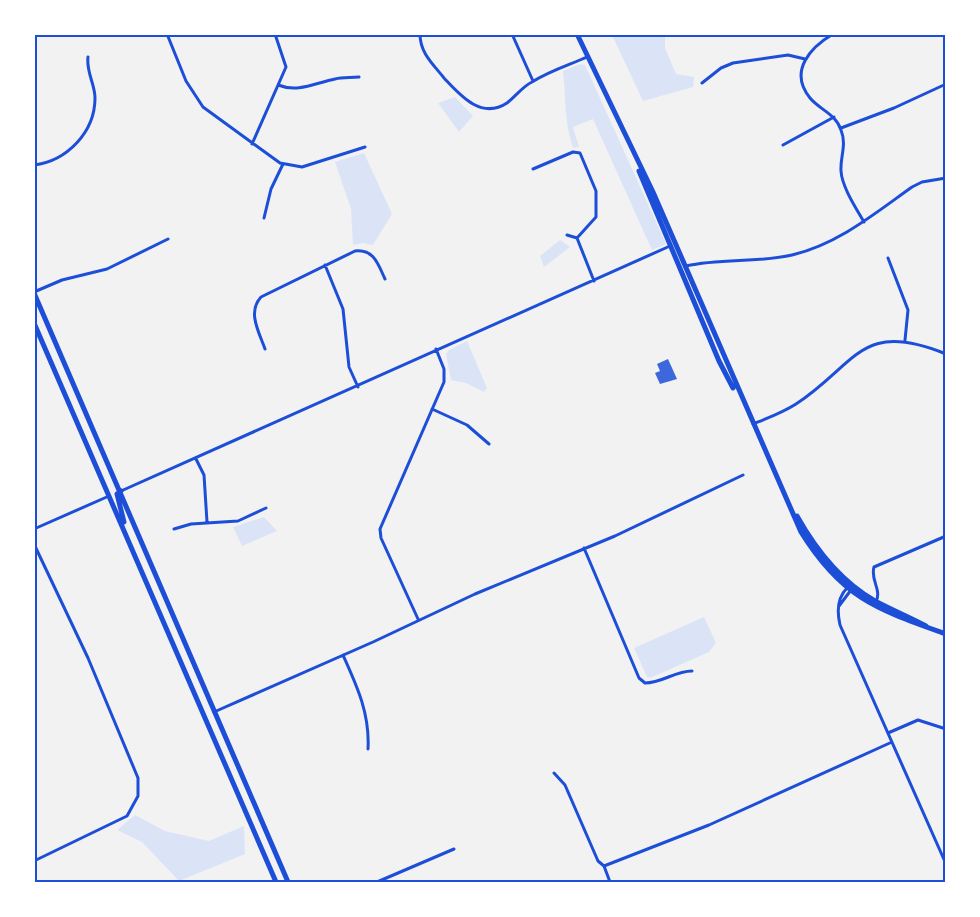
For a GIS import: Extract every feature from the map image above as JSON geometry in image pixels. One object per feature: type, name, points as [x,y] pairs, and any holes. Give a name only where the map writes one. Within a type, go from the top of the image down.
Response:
[{"type":"main road","points":[[578,34],[683,267],[719,361],[745,408],[811,548],[850,588],[875,604],[904,621],[945,633]]},
{"type":"main road","points":[[34,293],[288,882]]},
{"type":"main road","points":[[35,325],[276,882]]},
{"type":"main road","points":[[121,491],[117,494],[124,513],[124,527]]},
{"type":"main road","points":[[135,552],[145,547]]},
{"type":"street","points":[[167,34],[186,81],[203,107],[252,144],[284,164],[302,167],[365,147]]},
{"type":"street","points":[[252,144],[286,67],[275,34]]},
{"type":"street","points":[[420,34],[420,44],[426,57],[461,96],[473,105],[483,108],[495,108],[506,103],[533,81],[588,56]]},
{"type":"street","points":[[512,34],[533,81]]},
{"type":"street","points":[[833,34],[811,49],[805,59],[802,74],[806,92],[834,117],[841,128],[844,142],[842,176],[864,222]]},
{"type":"street","points":[[702,83],[733,63],[788,55],[805,59]]},
{"type":"street","points":[[34,165],[55,161],[74,145],[90,124],[95,97],[87,68],[88,57]]},
{"type":"street","points":[[278,85],[288,89],[302,88],[337,78],[359,76]]},
{"type":"street","points":[[841,128],[894,108],[945,84]]},
{"type":"street","points":[[783,145],[834,117]]},
{"type":"street","points":[[533,169],[573,152],[580,153],[596,191],[597,205],[596,217],[577,238]]},
{"type":"street","points":[[264,218],[269,208],[271,189],[284,164]]},
{"type":"street","points":[[683,267],[791,255],[842,235],[922,182],[945,178]]},
{"type":"street","points":[[567,235],[577,238]]},
{"type":"street","points":[[577,238],[594,281]]},
{"type":"street","points":[[34,293],[62,280],[107,269],[168,239]]},
{"type":"street","points":[[121,491],[673,245]]},
{"type":"street","points":[[265,349],[253,312],[255,303],[261,297],[355,251],[365,250],[372,255],[385,279]]},
{"type":"street","points":[[888,258],[908,310],[905,340]]},
{"type":"street","points":[[325,265],[343,309],[349,367],[358,387]]},
{"type":"street","points":[[753,425],[796,404],[857,353],[881,343],[905,340],[945,354]]},
{"type":"street","points":[[418,619],[381,538],[380,529],[444,382],[444,369],[436,349]]},
{"type":"street","points":[[432,409],[467,425],[489,444]]},
{"type":"street","points":[[196,459],[204,475],[207,522]]},
{"type":"street","points":[[214,712],[743,475]]},
{"type":"street","points":[[34,529],[110,495]]},
{"type":"street","points":[[174,529],[207,522],[238,521],[266,508]]},
{"type":"street","points":[[875,604],[879,593],[873,575],[874,567],[945,536]]},
{"type":"street","points":[[34,544],[81,642],[138,778],[138,796],[127,816],[34,861]]},
{"type":"street","points":[[584,548],[639,678],[645,683],[652,683],[682,671],[692,671]]},
{"type":"street","points":[[850,588],[841,595],[838,608],[844,634],[945,864]]},
{"type":"street","points":[[343,655],[362,697],[367,717],[368,748]]},
{"type":"street","points":[[888,733],[918,720],[945,729]]},
{"type":"street","points":[[604,866],[709,825],[892,742]]},
{"type":"street","points":[[554,773],[565,785],[598,861],[604,866],[610,882]]},
{"type":"street","points":[[377,882],[454,849]]},
{"type":"shaded area","points":[[612,35],[665,35],[665,48],[676,74],[694,77],[693,87],[643,101]]},
{"type":"shaded area","points":[[580,64],[585,65],[666,244],[652,250],[593,119],[573,127],[579,147],[573,148],[567,119],[563,71]]},
{"type":"shaded area","points":[[455,97],[473,116],[459,132],[438,103]]},
{"type":"shaded area","points":[[364,153],[392,214],[373,245],[363,243],[353,245],[351,209],[335,162]]},
{"type":"shaded area","points":[[560,240],[570,247],[544,267],[540,256]]},
{"type":"shaded area","points":[[467,341],[487,388],[484,392],[466,383],[451,380],[446,354],[449,350]]},
{"type":"shaded area","points":[[264,517],[277,531],[242,546],[233,527]]},
{"type":"shaded area","points":[[704,617],[716,643],[709,652],[650,678],[647,677],[634,648]]},
{"type":"shaded area","points":[[135,815],[165,831],[209,841],[244,826],[245,854],[179,881],[142,842],[117,830]]},
{"type":"building","points":[[668,359],[677,379],[660,384],[655,373],[660,371],[657,364]]}]
